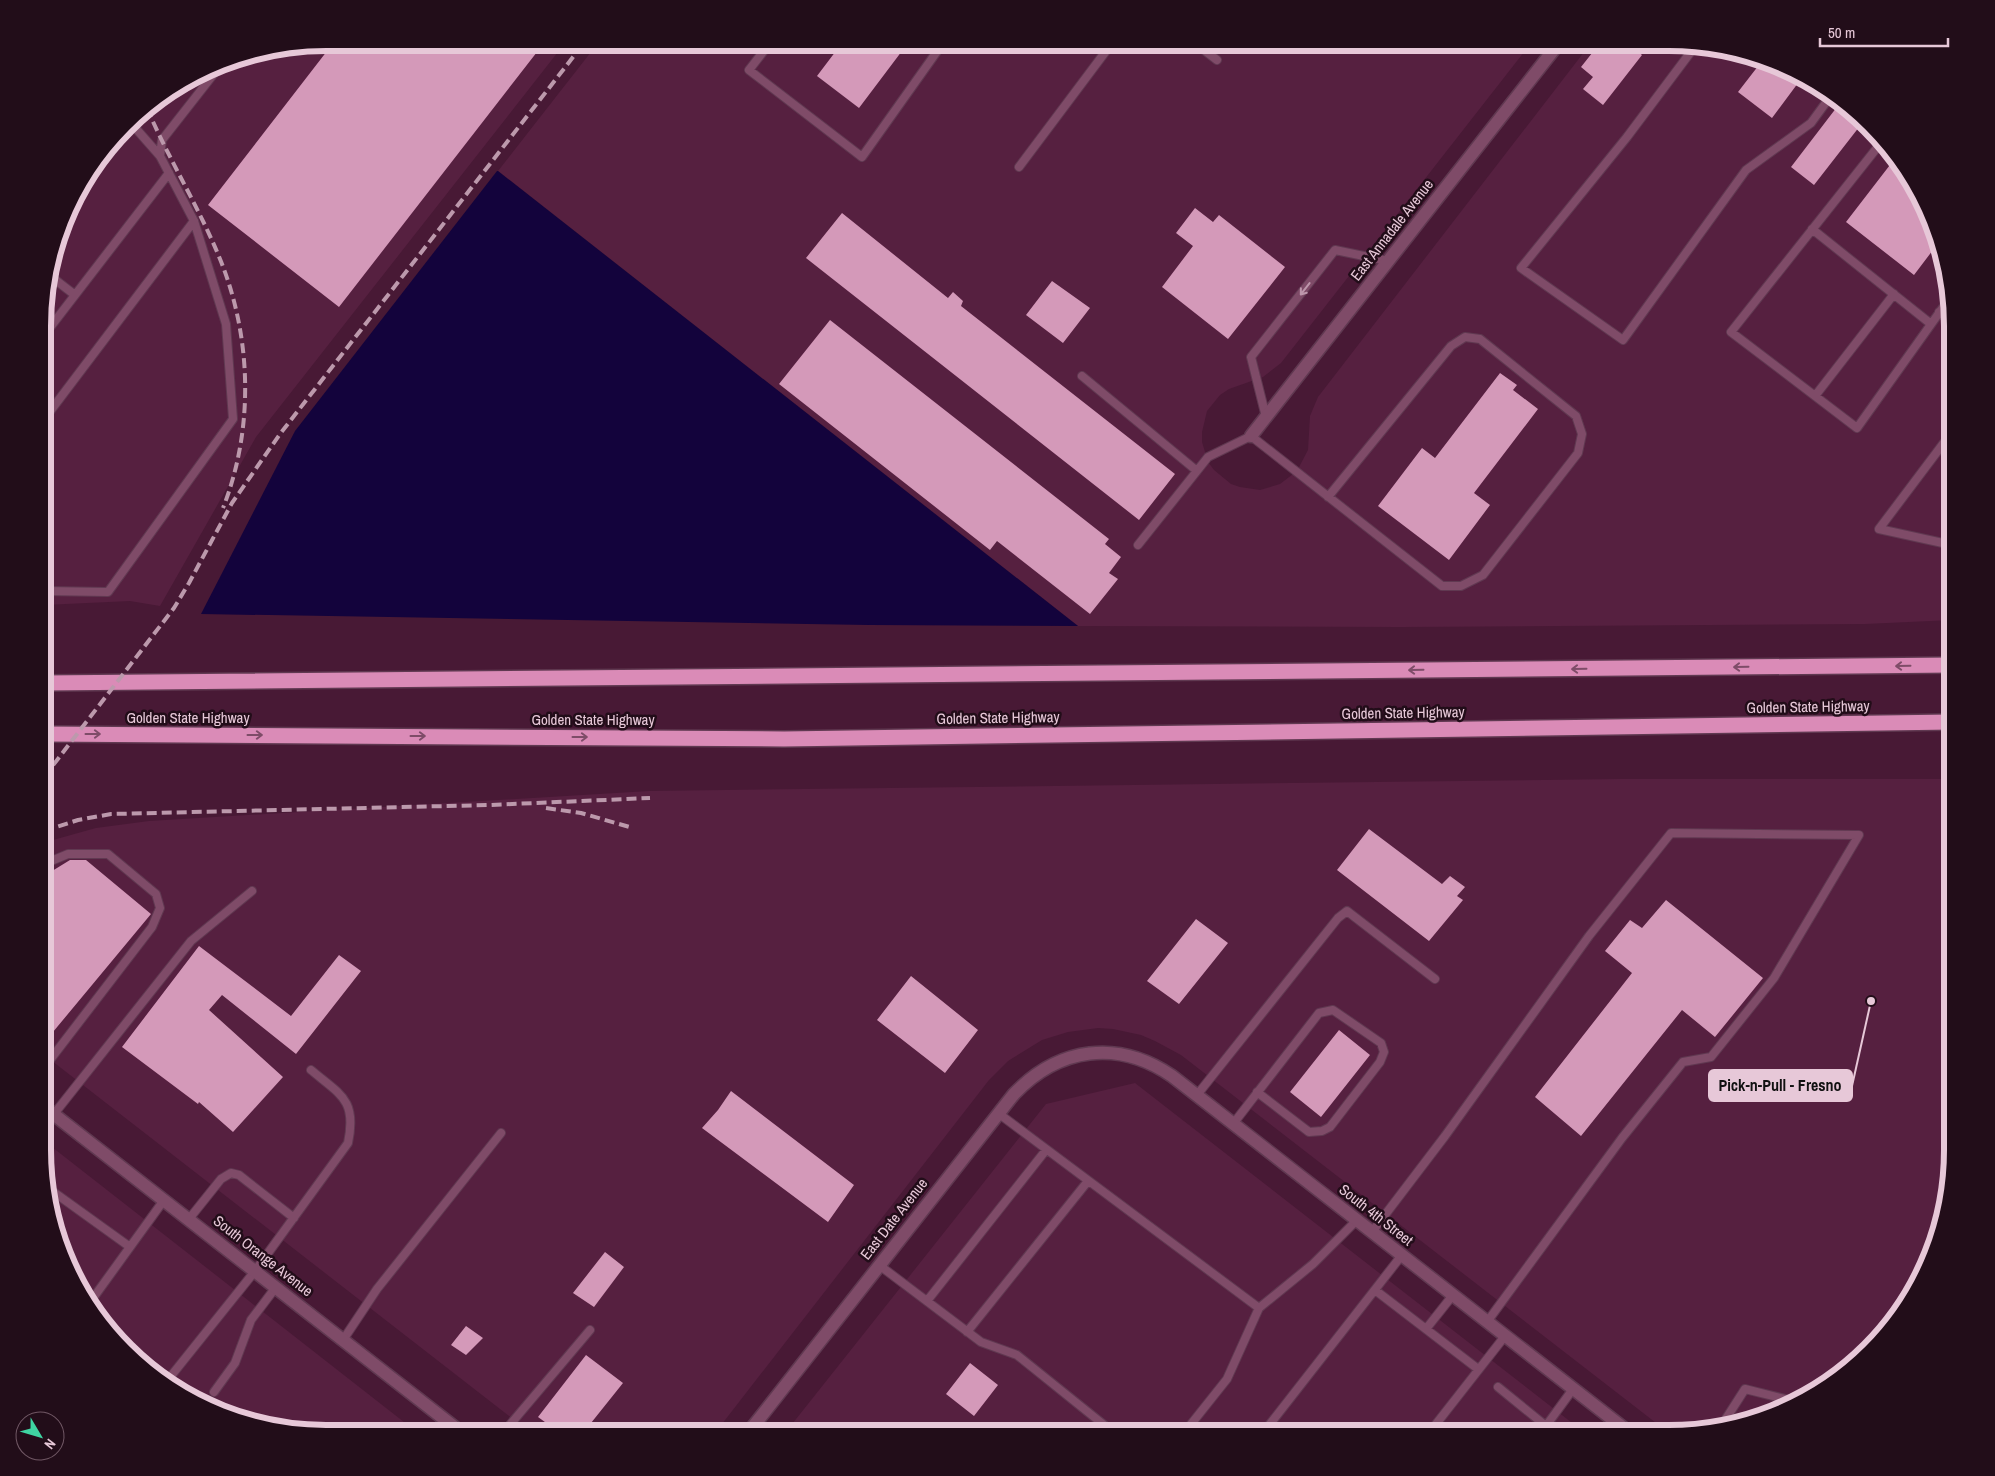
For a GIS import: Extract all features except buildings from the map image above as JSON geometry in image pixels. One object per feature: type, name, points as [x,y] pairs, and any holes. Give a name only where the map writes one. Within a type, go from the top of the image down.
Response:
[{"type":"highway","points":[[51,682],[1944,665]]},
{"type":"highway","name":"Golden State Highway","points":[[51,734],[784,739],[1944,722]]},
{"type":"street","name":"East Annadale Avenue","points":[[1251,436],[1553,51]]},
{"type":"street","name":"South 4th Street","points":[[1088,1053],[1107,1052],[1143,1060],[1158,1067],[1197,1095],[1619,1425]]},
{"type":"street","name":"East Date Avenue","points":[[759,1425],[879,1265],[998,1113],[1037,1072],[1069,1058],[1088,1053]]},
{"type":"street","name":"South Orange Avenue","points":[[51,1112],[452,1425]]},
{"type":"lane","points":[[764,51],[749,70],[862,157],[937,51]]},
{"type":"lane","points":[[1019,167],[1106,51]]},
{"type":"lane","points":[[1205,51],[1217,60]]},
{"type":"lane","points":[[1691,52],[1628,137],[1520,268],[1623,340],[1746,170],[1811,123],[1827,101]]},
{"type":"lane","points":[[160,156],[162,140],[212,76]]},
{"type":"lane","points":[[51,591],[108,592],[233,419],[226,324],[194,221],[160,156],[136,128]]},
{"type":"lane","points":[[1878,147],[1731,332],[1857,428],[1943,307]]},
{"type":"lane","points":[[51,326],[169,173]]},
{"type":"lane","points":[[51,410],[194,221]]},
{"type":"lane","points":[[1812,229],[1931,324]]},
{"type":"lane","points":[[1266,417],[1250,358],[1335,250],[1388,261]]},
{"type":"lane","points":[[56,280],[75,294]]},
{"type":"lane","points":[[1815,396],[1894,294]]},
{"type":"lane","points":[[1939,312],[1943,315]]},
{"type":"lane","points":[[1138,545],[1208,458],[1251,436],[1442,586],[1461,586],[1483,575],[1578,453],[1582,434],[1576,416],[1480,339],[1465,337],[1451,346],[1328,496]]},
{"type":"lane","points":[[1082,376],[1197,471]]},
{"type":"lane","points":[[1944,443],[1879,529],[1944,543]]},
{"type":"lane","points":[[1372,1232],[1445,1136],[1588,936],[1671,833],[1859,835],[1774,978],[1712,1056],[1683,1062],[1622,1138],[1487,1322]]},
{"type":"lane","points":[[51,861],[68,854],[108,854],[156,894],[160,908],[152,927],[51,1059]]},
{"type":"lane","points":[[54,1114],[191,941],[252,891]]},
{"type":"lane","points":[[1197,1095],[1338,918],[1347,912],[1436,979]]},
{"type":"lane","points":[[1233,1124],[1257,1092],[1319,1013],[1333,1010],[1381,1043],[1384,1052],[1380,1062],[1330,1126],[1322,1131],[1309,1132],[1257,1092]]},
{"type":"lane","points":[[170,1376],[255,1271],[348,1143],[352,1127],[345,1099],[311,1070]]},
{"type":"lane","points":[[998,1113],[1259,1308]]},
{"type":"lane","points":[[343,1340],[377,1289],[500,1132]]},
{"type":"lane","points":[[927,1301],[1046,1150]]},
{"type":"lane","points":[[189,1220],[221,1179],[231,1173],[239,1175],[294,1218]]},
{"type":"lane","points":[[967,1332],[1088,1181]]},
{"type":"lane","points":[[55,1193],[130,1247]]},
{"type":"lane","points":[[94,1297],[164,1200]]},
{"type":"lane","points":[[1190,1425],[1227,1379],[1259,1308],[1313,1264],[1357,1220]]},
{"type":"lane","points":[[1269,1425],[1402,1255]]},
{"type":"lane","points":[[879,1265],[981,1342],[1017,1354],[1104,1425]]},
{"type":"lane","points":[[214,1392],[235,1363],[251,1320],[276,1287]]},
{"type":"lane","points":[[1375,1290],[1478,1370]]},
{"type":"lane","points":[[1426,1329],[1453,1295]]},
{"type":"lane","points":[[511,1425],[590,1330]]},
{"type":"lane","points":[[1435,1425],[1505,1336]]},
{"type":"lane","points":[[1498,1387],[1545,1425]]},
{"type":"lane","points":[[1547,1425],[1573,1389]]},
{"type":"lane","points":[[1726,1418],[1745,1389],[1785,1399]]},
{"type":"shaded area","points":[[326,51],[559,51],[256,437],[160,606],[130,601],[51,605],[51,326],[54,290],[61,255],[72,221],[88,189],[108,159],[145,119],[173,98],[221,72],[255,61],[290,54]]},
{"type":"shaded area","points":[[592,51],[1525,51],[1281,363],[1263,377],[1229,389],[1220,395],[1207,411],[1202,432],[1202,442],[1208,462],[1214,470],[1231,484],[1260,490],[1280,484],[1297,471],[1308,450],[1310,416],[1318,397],[1585,51],[1687,52],[1723,57],[1757,66],[1791,80],[1822,98],[1850,119],[1876,145],[1907,189],[1929,238],[1938,272],[1944,326],[1944,620],[1865,624],[1400,627],[1078,626],[498,171]]},
{"type":"shaded area","points":[[497,171],[1078,626],[869,625],[201,614],[295,431]]},
{"type":"shaded area","points":[[1622,779],[1944,779],[1944,1150],[1938,1204],[1923,1255],[1907,1287],[1876,1331],[1850,1357],[1822,1378],[1774,1404],[1740,1415],[1705,1422],[1659,1425],[1181,1055],[1141,1035],[1098,1028],[1068,1032],[1042,1040],[1008,1061],[989,1080],[721,1425],[521,1425],[51,1060],[51,841],[53,840],[96,828],[149,821],[649,791]]},
{"type":"shaded area","points":[[1135,1083],[1575,1425],[791,1425],[1046,1104]]},
{"type":"shaded area","points":[[51,1146],[408,1425],[326,1425],[272,1419],[221,1404],[189,1388],[159,1368],[119,1331],[98,1303],[80,1272],[66,1238],[57,1204]]},
{"type":"railway","points":[[51,768],[174,608],[232,503],[280,434],[578,51]]},
{"type":"railway","points":[[150,115],[212,240],[231,289],[238,320],[245,383],[244,415],[240,447],[233,478],[223,508]]},
{"type":"railway","points":[[51,829],[78,820],[111,814],[489,805],[650,798]]},
{"type":"railway","points":[[546,808],[581,813],[633,828]]},
{"type":"place","name":"Pick-n-Pull - Fresno","points":[[1871,1001]]}]
